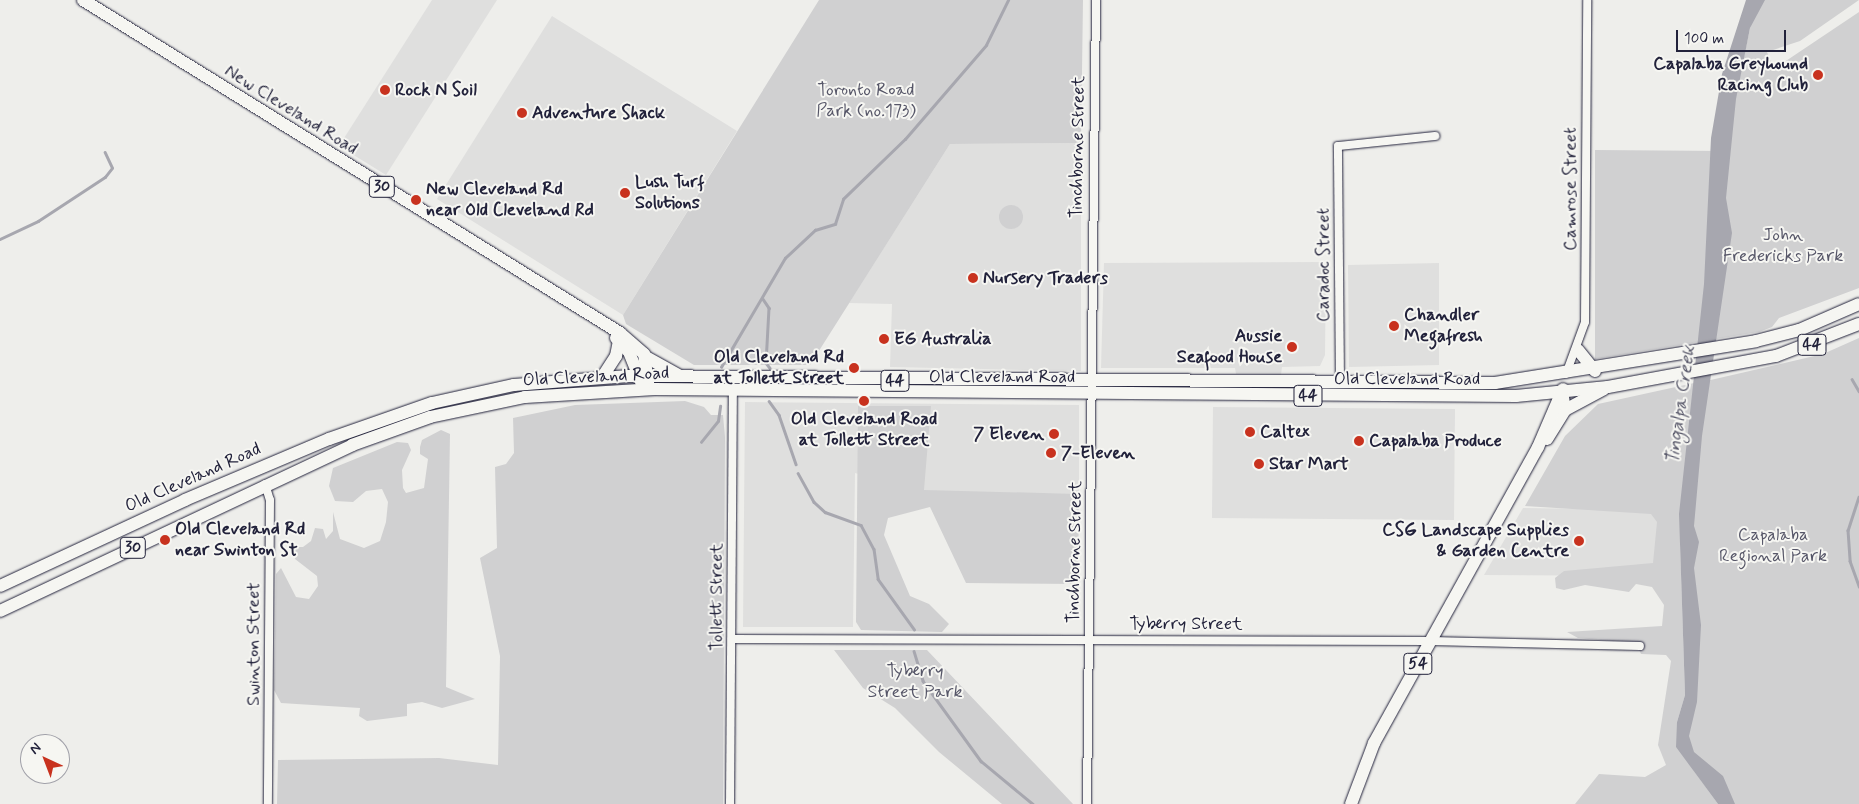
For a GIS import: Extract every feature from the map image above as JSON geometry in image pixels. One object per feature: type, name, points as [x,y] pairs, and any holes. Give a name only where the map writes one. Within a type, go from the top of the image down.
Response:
[{"type":"main road","name":"New Cleveland Road","points":[[83,0],[607,328],[620,333],[646,357],[645,390]]},
{"type":"main road","name":"Old Cleveland Road","points":[[0,611],[266,484],[374,436],[457,410],[551,393],[645,390],[1092,389],[1340,384],[1495,384],[1595,371],[1756,341],[1799,330],[1859,304]]},
{"type":"main road","name":"Old Cleveland Road","points":[[0,586],[185,500],[395,414],[514,385],[603,376],[644,376],[1092,389],[1532,395],[1608,387],[1762,358],[1817,343],[1859,324]]},
{"type":"main road","name":"New Cleveland Road","points":[[607,328],[644,376]]},
{"type":"main road","points":[[603,376],[616,356],[618,340]]},
{"type":"main road","points":[[1578,350],[1595,371]]},
{"type":"main road","points":[[646,357],[679,377]]},
{"type":"main road","name":"54","points":[[1351,804],[1374,743],[1538,448],[1562,392],[1566,375]]},
{"type":"main road","name":"54","points":[[1538,448],[1565,410],[1608,387]]},
{"type":"main road","name":"54","points":[[1562,392],[1565,410]]},
{"type":"main road","points":[[1532,395],[1547,410],[1546,429]]},
{"type":"street","name":"Tinchborne Street","points":[[1087,804],[1096,0]]},
{"type":"street","name":"Camrose Street","points":[[1566,375],[1578,350],[1585,322],[1587,0]]},
{"type":"street","name":"Caradoc Street","points":[[1340,384],[1338,146],[1407,135],[1435,136]]},
{"type":"street","name":"Tollett Street","points":[[730,804],[732,391]]},
{"type":"street","name":"Swinton Street","points":[[266,484],[270,510],[268,804]]},
{"type":"street","name":"Tyberry Street","points":[[732,639],[1431,641],[1640,646]]},
{"type":"shaded area","points":[[432,0],[497,0],[386,175],[339,146]]},
{"type":"shaded area","name":"Tingalpa Creek","points":[[1746,0],[1765,0],[1750,28],[1736,99],[1726,198],[1732,233],[1702,436],[1694,526],[1699,542],[1694,568],[1701,625],[1697,702],[1689,736],[1694,752],[1723,776],[1735,804],[1718,804],[1676,747],[1677,722],[1685,695],[1679,514],[1704,284],[1711,138],[1722,74]]},
{"type":"shaded area","points":[[552,16],[737,131],[623,315],[437,199]]},
{"type":"shaded area","name":"Nursery Traders","points":[[1081,143],[1081,371],[890,367],[892,304],[849,303],[950,144]]},
{"type":"shaded area","points":[[1326,262],[1325,355],[1320,366],[1282,367],[1281,375],[1236,374],[1235,368],[1101,368],[1104,263]]},
{"type":"shaded area","points":[[1439,263],[1439,365],[1349,367],[1348,265]]},
{"type":"shaded area","points":[[745,402],[1079,405],[1079,494],[923,493],[855,473],[853,627],[743,627]]},
{"type":"shaded area","points":[[1213,407],[1455,409],[1454,520],[1212,518]]},
{"type":"shaded area","points":[[1523,508],[1663,510],[1660,576],[1484,575]]},
{"type":"green space","name":"Toronto Road Park (no.173)","points":[[819,0],[1083,0],[1081,143],[950,144],[810,365],[694,365],[626,324],[623,315]]},
{"type":"green space","name":"John Fredericks Park","points":[[1756,0],[1859,0],[1800,41],[1767,52],[1774,69],[1859,12],[1859,288],[1779,318],[1772,327],[1759,332],[1595,359],[1595,150],[1724,151]]},
{"type":"green space","points":[[1011,205],[1020,208],[1023,217],[1020,226],[1011,229],[1002,226],[999,217],[1002,208]]},
{"type":"green space","name":"Capalaba Regional Park","points":[[1859,338],[1859,804],[1728,804],[1690,755],[1684,726],[1691,703],[1686,549],[1702,382],[1823,354]]},
{"type":"green space","points":[[1694,383],[1680,543],[1685,695],[1677,722],[1694,771],[1718,804],[1575,804],[1599,774],[1645,777],[1666,765],[1658,745],[1671,661],[1666,655],[1641,654],[1636,643],[1578,638],[1567,632],[1662,626],[1664,605],[1652,587],[1636,584],[1629,592],[1585,585],[1564,590],[1556,588],[1555,578],[1564,571],[1653,563],[1657,522],[1651,514],[1525,506],[1565,436],[1598,404]]},
{"type":"green space","points":[[685,401],[704,407],[711,415],[723,415],[725,437],[723,804],[277,804],[278,760],[439,758],[498,765],[500,656],[480,558],[497,548],[495,467],[506,464],[514,453],[513,418],[575,405]]},
{"type":"green space","points":[[858,406],[931,406],[924,490],[1079,494],[1078,584],[966,583],[930,507],[888,518],[884,535],[910,596],[929,604],[949,624],[942,632],[861,630],[856,622]]},
{"type":"green space","points":[[441,430],[450,434],[446,687],[475,699],[442,708],[422,702],[407,704],[407,716],[367,721],[359,716],[360,708],[281,703],[274,690],[276,574],[281,568],[296,597],[309,599],[318,586],[317,576],[295,559],[292,547],[303,547],[311,541],[315,528],[323,529],[326,539],[333,531],[333,512],[340,539],[364,548],[380,541],[386,522],[388,502],[382,489],[366,491],[353,502],[335,501],[329,486],[333,468],[397,442],[408,443],[411,450],[402,470],[403,488],[406,493],[424,488],[428,459],[420,454],[422,440]]},
{"type":"green space","name":"Tyberry Street Park","points":[[834,650],[927,650],[1073,804],[1002,804],[939,752],[895,708],[863,688]]},
{"type":"waterway","points":[[721,367],[785,258],[815,230],[835,224],[843,199],[905,139],[986,45],[1008,0]]},
{"type":"waterway","points":[[0,239],[38,221],[105,177],[112,168],[105,153]]},
{"type":"waterway","points":[[763,299],[769,308],[766,363],[770,368]]},
{"type":"waterway","points":[[1852,379],[1859,391]]},
{"type":"waterway","points":[[769,401],[779,415],[796,464]]},
{"type":"waterway","points":[[701,442],[718,421],[720,406]]},
{"type":"waterway","points":[[798,473],[814,502],[825,512],[861,525],[874,549],[878,579],[914,629]]},
{"type":"waterway","points":[[1859,497],[1848,530],[1850,561],[1859,586]]},
{"type":"waterway","points":[[914,651],[923,681],[981,761],[1033,804]]},
{"type":"place","name":"Capalaba Greyhound Racing Club","points":[[1818,75]]},
{"type":"place","name":"Rock N Soil","points":[[385,90]]},
{"type":"place","name":"Adventure Shack","points":[[522,113]]},
{"type":"place","name":"Lush Turf Solutions","points":[[625,193]]},
{"type":"place","name":"New Cleveland Rd near Old Cleveland Rd","points":[[416,200]]},
{"type":"place","name":"Nursery Traders","points":[[973,278]]},
{"type":"place","name":"Chandler Megafresh","points":[[1394,326]]},
{"type":"place","name":"EG Australia","points":[[884,339]]},
{"type":"place","name":"Aussie Seafood House","points":[[1292,347]]},
{"type":"place","name":"Old Cleveland Rd at Tollett Street","points":[[854,368]]},
{"type":"place","name":"Old Cleveland Road at Tollett Street","points":[[864,401]]},
{"type":"place","name":"Caltex","points":[[1250,432]]},
{"type":"place","name":"7 Eleven","points":[[1054,434]]},
{"type":"place","name":"Capalaba Produce","points":[[1359,441]]},
{"type":"place","name":"7-Eleven","points":[[1051,453]]},
{"type":"place","name":"Star Mart","points":[[1259,464]]},
{"type":"place","name":"Old Cleveland Rd near Swinton St","points":[[165,540]]},
{"type":"place","name":"CSG Landscape Supplies & Garden Centre","points":[[1579,541]]}]
